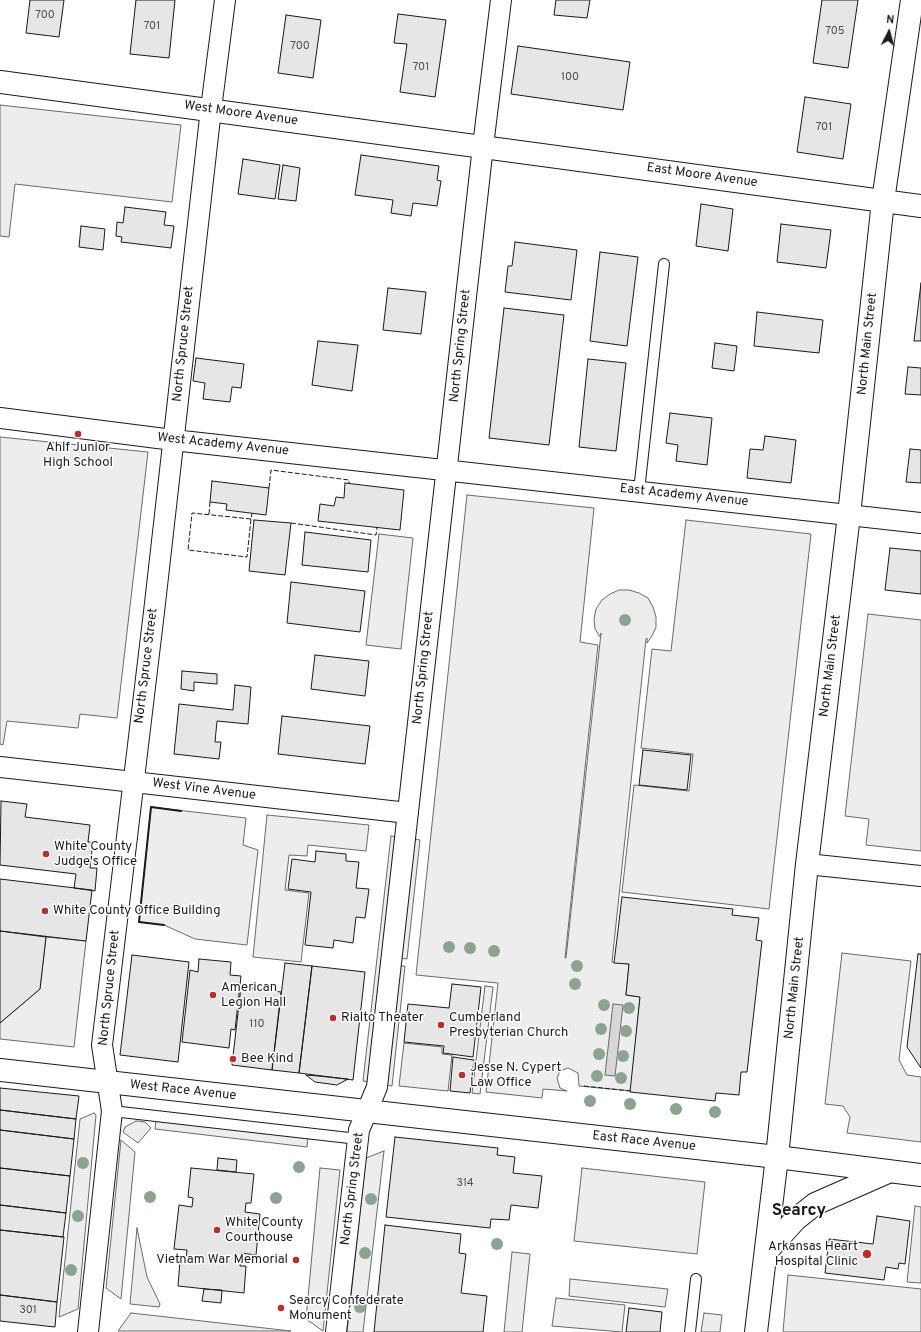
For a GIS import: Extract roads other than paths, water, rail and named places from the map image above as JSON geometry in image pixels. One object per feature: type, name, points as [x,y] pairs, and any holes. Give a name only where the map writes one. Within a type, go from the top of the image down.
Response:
[{"type":"street","name":"North Spruce Street","points":[[88,1332],[112,1111],[102,1045],[225,0]]},
{"type":"street","name":"North Spring Street","points":[[336,1332],[359,1130],[377,1087],[483,146],[501,0]]},
{"type":"street","name":"North Main Street","points":[[756,1332],[777,1157],[807,864],[849,514],[883,201],[912,0]]},
{"type":"street","name":"West Moore Avenue","points":[[0,82],[483,146]]},
{"type":"street","name":"East Moore Avenue","points":[[483,146],[921,206]]},
{"type":"street","name":"West Academy Avenue","points":[[0,418],[173,440],[447,469]]},
{"type":"street","name":"East Academy Avenue","points":[[447,469],[921,523]]},
{"type":"street","name":"West Vine Avenue","points":[[0,767],[408,813]]},
{"type":"street","points":[[807,864],[921,876]]},
{"type":"street","name":"West Race Avenue","points":[[0,1070],[367,1111]]},
{"type":"street","name":"East Race Avenue","points":[[367,1111],[777,1157],[921,1175]]},
{"type":"street","points":[[766,1252],[795,1220],[815,1204],[890,1171]]},
{"type":"lane","points":[[640,491],[664,264]]},
{"type":"lane","points":[[112,1111],[358,1139]]},
{"type":"lane","points":[[690,1332],[696,1280]]},
{"type":"place","name":"Ahlf Junior High School","points":[[78,434]]},
{"type":"place","name":"White County Judge's Office","points":[[46,854]]},
{"type":"place","name":"White County Office Building","points":[[45,911]]},
{"type":"place","name":"American Legion Hall","points":[[213,995]]},
{"type":"place","name":"Rialto Theater","points":[[333,1018]]},
{"type":"place","name":"Cumberland Presbyterian Church","points":[[441,1025]]},
{"type":"place","name":"Bee Kind","points":[[233,1059]]},
{"type":"place","name":"Jesse N. Cypert Law Office","points":[[462,1075]]},
{"type":"place","name":"White County Courthouse","points":[[217,1230]]},
{"type":"place","name":"Arkansas Heart Hospital Clinic","points":[[867,1254]]},
{"type":"place","name":"Vietnam War Memorial","points":[[296,1260]]},
{"type":"place","name":"Searcy Confederate Monument","points":[[281,1308]]},
{"type":"district","name":"Searcy","points":[[799,1212]]}]
